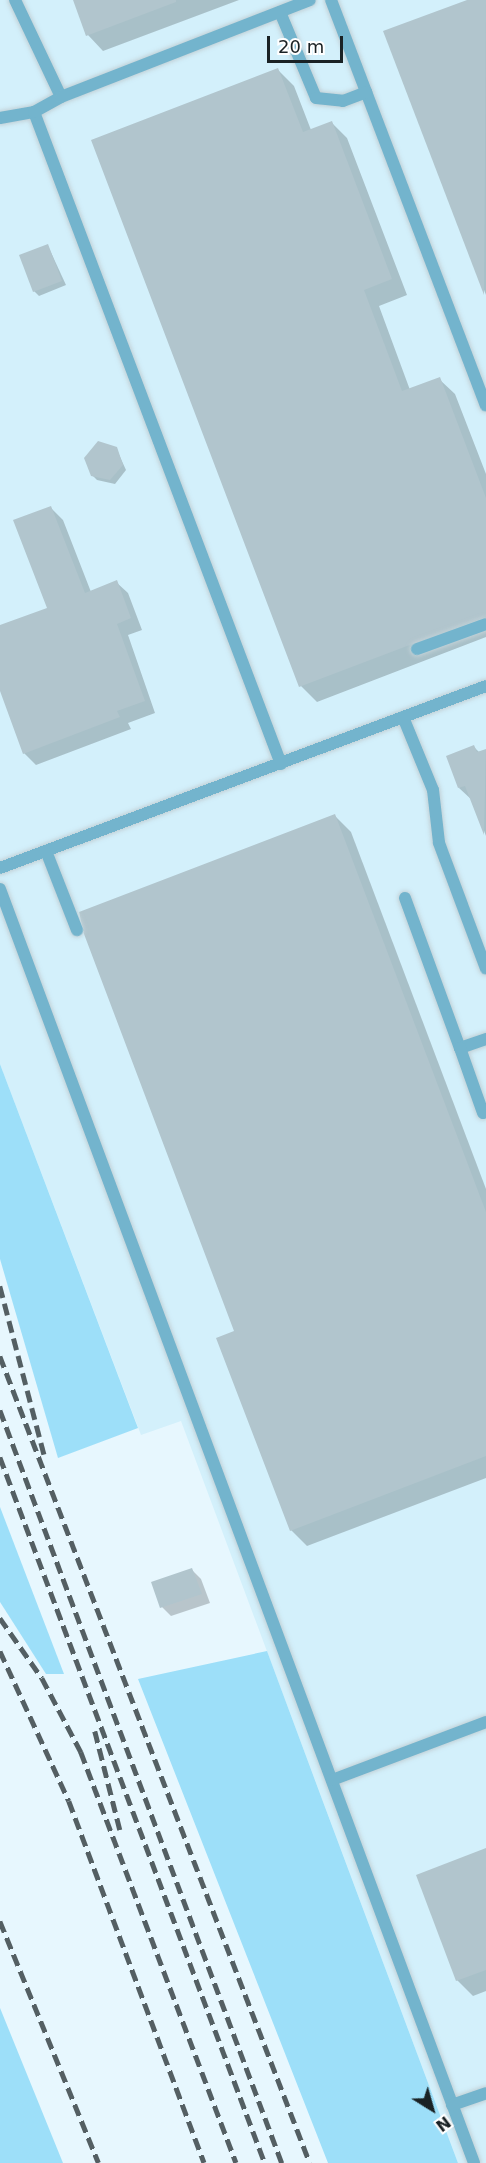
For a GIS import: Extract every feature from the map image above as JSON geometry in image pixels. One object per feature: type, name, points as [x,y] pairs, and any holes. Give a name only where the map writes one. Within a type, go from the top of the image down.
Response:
[{"type":"lane","points":[[15,0],[61,97]]},
{"type":"lane","points":[[0,118],[34,112],[61,97],[310,0]]},
{"type":"lane","points":[[331,0],[486,405]]},
{"type":"lane","points":[[280,12],[316,98],[343,101],[366,92]]},
{"type":"lane","points":[[34,112],[281,764]]},
{"type":"lane","points":[[417,650],[486,624]]},
{"type":"lane","points":[[0,868],[486,686]]},
{"type":"lane","points":[[403,717],[433,790],[439,843],[486,969]]},
{"type":"lane","points":[[46,851],[77,930]]},
{"type":"lane","points":[[0,889],[474,2163]]},
{"type":"lane","points":[[405,898],[483,1113]]},
{"type":"lane","points":[[460,1048],[486,1039]]},
{"type":"lane","points":[[332,1780],[486,1722]]},
{"type":"lane","points":[[452,2105],[486,2093]]},
{"type":"shaded area","points":[[0,0],[486,0],[486,2163],[458,2163],[181,1421],[141,1435],[0,1064]]},
{"type":"shaded area","points":[[0,1064],[138,1428],[58,1458],[0,1259]]},
{"type":"shaded area","points":[[0,1507],[64,1674],[46,1674],[0,1602]]},
{"type":"shaded area","points":[[267,1651],[458,2163],[328,2163],[138,1679]]},
{"type":"shaded area","points":[[0,2008],[63,2163],[0,2163]]},
{"type":"building","points":[[73,0],[176,0],[176,2],[86,36]]},
{"type":"building","points":[[467,0],[486,0],[484,295],[383,31]]},
{"type":"building","points":[[278,68],[303,132],[332,121],[392,279],[364,290],[402,391],[440,377],[486,498],[486,616],[299,687],[91,140]]},
{"type":"building","points":[[48,244],[62,281],[33,292],[19,255]]},
{"type":"building","points":[[98,441],[117,447],[123,465],[110,480],[91,476],[84,458]]},
{"type":"building","points":[[51,506],[85,593],[117,580],[131,618],[117,624],[145,701],[117,711],[120,717],[23,754],[0,691],[0,625],[47,608],[13,520]]},
{"type":"building","points":[[474,745],[477,752],[486,749],[484,835],[465,786],[458,788],[446,756]]},
{"type":"building","points":[[335,814],[486,1212],[486,1456],[290,1531],[216,1338],[234,1331],[84,934],[79,912]]},
{"type":"building","points":[[192,1568],[202,1594],[160,1608],[151,1582]]},
{"type":"building","points":[[486,1848],[486,1970],[456,1981],[416,1875]]},
{"type":"railway","points":[[0,1286],[44,1454]]},
{"type":"railway","points":[[0,1356],[310,2163]]},
{"type":"railway","points":[[0,1410],[282,2163]]},
{"type":"railway","points":[[0,1457],[265,2163]]},
{"type":"railway","points":[[0,1618],[42,1678],[81,1752],[236,2163]]},
{"type":"railway","points":[[0,1651],[69,1801],[204,2163]]},
{"type":"railway","points":[[95,1731],[120,1830]]},
{"type":"railway","points":[[0,1921],[99,2163]]}]
